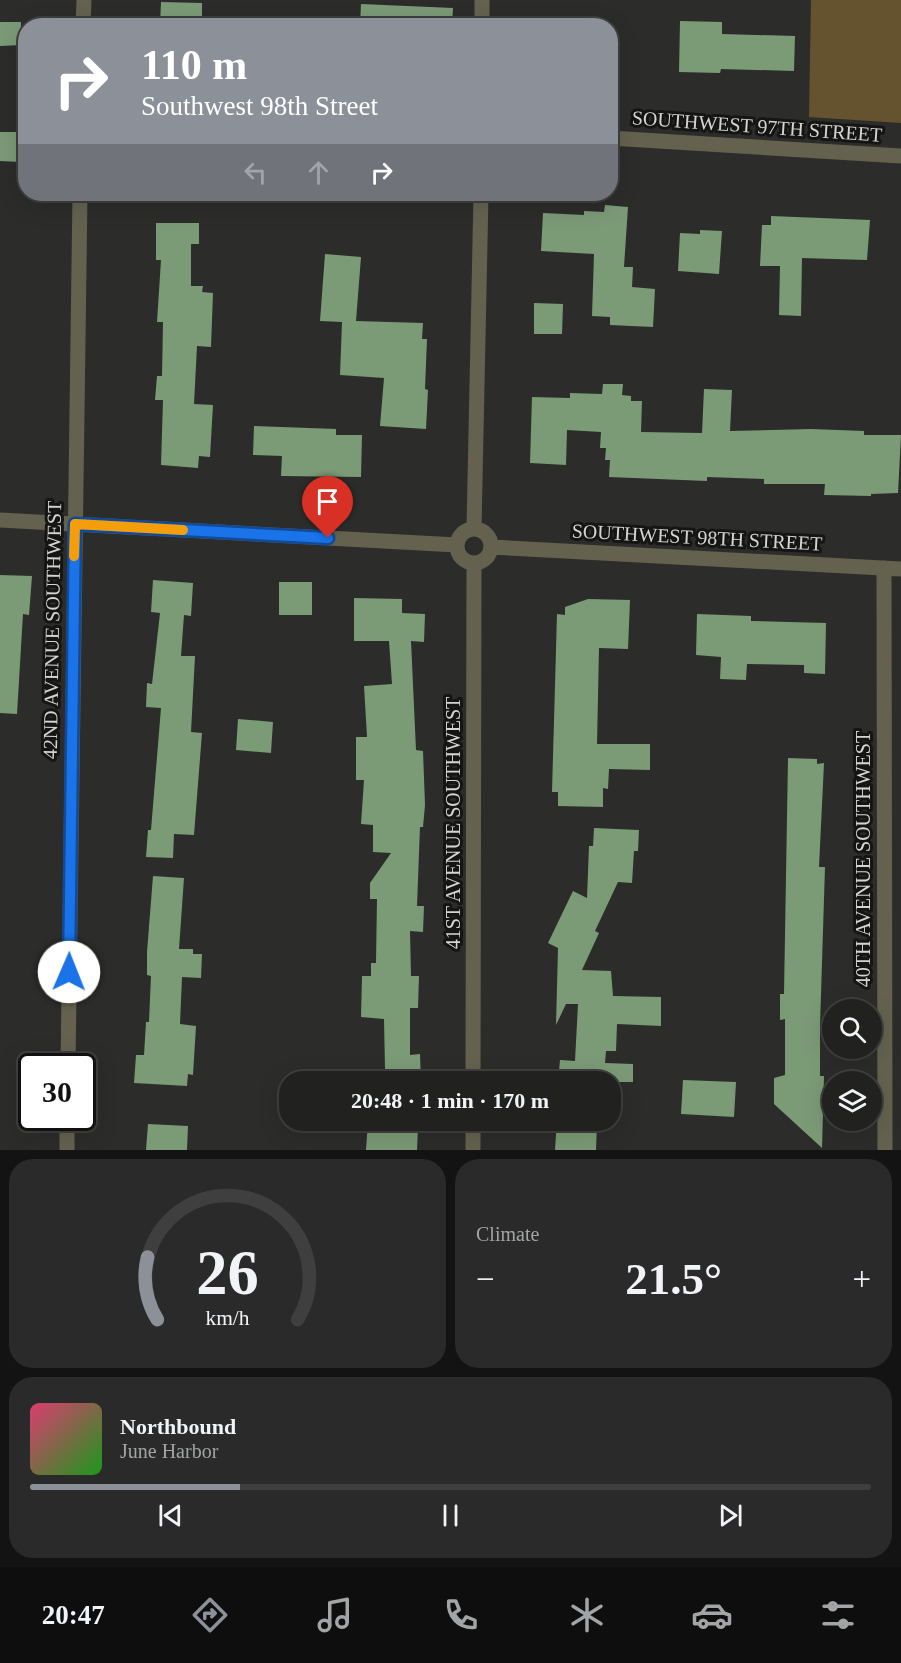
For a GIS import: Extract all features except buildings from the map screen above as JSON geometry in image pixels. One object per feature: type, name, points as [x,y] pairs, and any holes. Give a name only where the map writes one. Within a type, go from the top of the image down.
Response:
[{"type":"street","points":[[83,18],[84,0]]},
{"type":"street","points":[[482,0],[482,18]]},
{"type":"street","name":"SOUTHWEST 97TH STREET","points":[[618,138],[901,156]]},
{"type":"street","name":"42ND AVENUE SOUTHWEST","points":[[68,1053],[80,201]]},
{"type":"street","points":[[474,529],[481,201]]},
{"type":"street","points":[[0,520],[457,545]]},
{"type":"street","points":[[474,529],[487,535],[491,547],[486,560],[474,564],[463,560],[457,545],[463,533],[474,529]]},
{"type":"street","name":"SOUTHWEST 98TH STREET","points":[[491,547],[901,569]]},
{"type":"street","name":"41ST AVENUE SOUTHWEST","points":[[473,1071],[474,564]]},
{"type":"street","name":"40TH AVENUE SOUTHWEST","points":[[884,568],[885,1150]]},
{"type":"street","points":[[67,1131],[67,1150]]},
{"type":"street","points":[[473,1131],[473,1150]]},
{"type":"shaded area","points":[[811,0],[901,0],[901,123],[809,117]]},
{"type":"slow traffic","points":[[74,556],[75,524],[183,530]]},
{"type":"route","points":[[69,972],[75,524],[328,538]]}]
